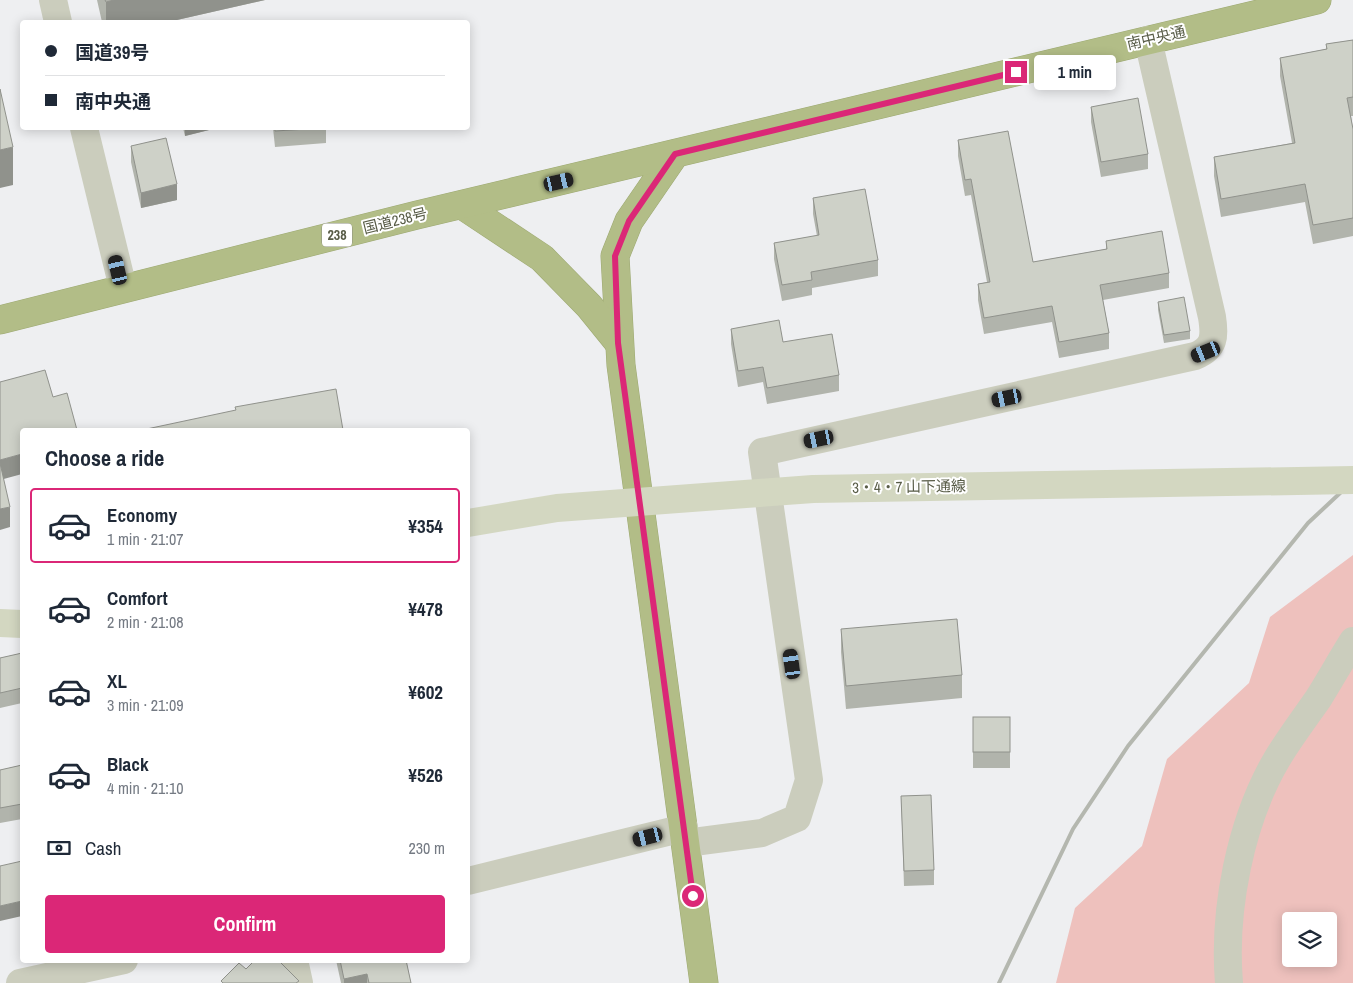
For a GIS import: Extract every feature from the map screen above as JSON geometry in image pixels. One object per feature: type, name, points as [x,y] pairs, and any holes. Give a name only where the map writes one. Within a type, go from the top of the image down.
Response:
[{"type":"highway","name":"南中央通","points":[[675,154],[1317,0]]},
{"type":"highway","name":"国道238号","points":[[0,320],[462,204],[675,154]]},
{"type":"highway","points":[[675,154],[629,221],[615,256],[618,343],[704,983]]},
{"type":"highway","points":[[462,204],[542,258],[589,306],[618,343]]},
{"type":"street","points":[[53,0],[58,20]]},
{"type":"street","points":[[470,881],[685,836],[762,832],[797,818],[808,780],[762,452],[1206,352],[1214,331],[1212,317],[1148,40]]},
{"type":"street","points":[[84,130],[122,288]]},
{"type":"street","name":"3・4・7 山下通線","points":[[470,523],[557,508],[813,489],[1353,480]]},
{"type":"street","points":[[0,623],[20,624]]},
{"type":"street","points":[[1228,983],[1227,961],[1230,900],[1245,830],[1276,760],[1319,697],[1353,641]]},
{"type":"street","points":[[20,983],[110,963]]},
{"type":"street","points":[[295,963],[299,983]]},
{"type":"shaded area","points":[[1353,555],[1353,983],[1056,983],[1075,908],[1142,846],[1167,759],[1249,683],[1270,617]]},
{"type":"building","points":[[1353,40],[1353,97],[1347,98],[1353,129],[1353,218],[1313,225],[1305,184],[1221,199],[1214,157],[1295,143],[1280,58],[1327,49],[1326,44]]},
{"type":"building","points":[[0,89],[13,147],[0,150]]},
{"type":"building","points":[[1138,98],[1148,154],[1101,162],[1091,107]]},
{"type":"building","points":[[1008,131],[1033,262],[1107,249],[1106,241],[1162,231],[1169,273],[1100,285],[1109,333],[1059,342],[1052,306],[984,318],[978,284],[990,282],[971,179],[965,180],[958,140]]},
{"type":"building","points":[[166,138],[177,184],[141,193],[131,146]]},
{"type":"building","points":[[865,189],[878,260],[811,272],[812,280],[782,285],[774,243],[819,235],[813,198]]},
{"type":"building","points":[[1184,297],[1190,331],[1164,335],[1158,302]]},
{"type":"building","points":[[779,320],[783,342],[832,334],[839,375],[767,388],[763,367],[738,371],[731,329]]},
{"type":"building","points":[[45,370],[53,397],[67,393],[76,428],[20,428],[20,455],[0,460],[0,382]]},
{"type":"building","points":[[336,389],[343,428],[151,428],[236,410],[235,407]]},
{"type":"building","points":[[0,463],[10,507],[0,509]]},
{"type":"building","points":[[957,619],[962,675],[846,686],[841,629]]},
{"type":"building","points":[[20,653],[20,688],[0,693],[0,658]]},
{"type":"building","points":[[973,717],[1010,717],[1010,752],[973,752]]},
{"type":"building","points":[[20,765],[20,804],[0,808],[0,770]]},
{"type":"building","points":[[931,795],[934,870],[904,871],[901,796]]},
{"type":"building","points":[[20,861],[20,901],[0,906],[0,866]]},
{"type":"building","points":[[239,963],[246,969],[252,963],[281,963],[299,981],[296,983],[223,983],[221,981]]},
{"type":"building","points":[[341,963],[407,963],[411,983],[369,983],[367,974],[344,979]]},
{"type":"railway","points":[[999,983],[1073,829],[1128,746],[1308,523],[1353,481]]},
{"type":"route","points":[[693,896],[618,343],[615,256],[629,221],[675,154],[1016,72]]}]
